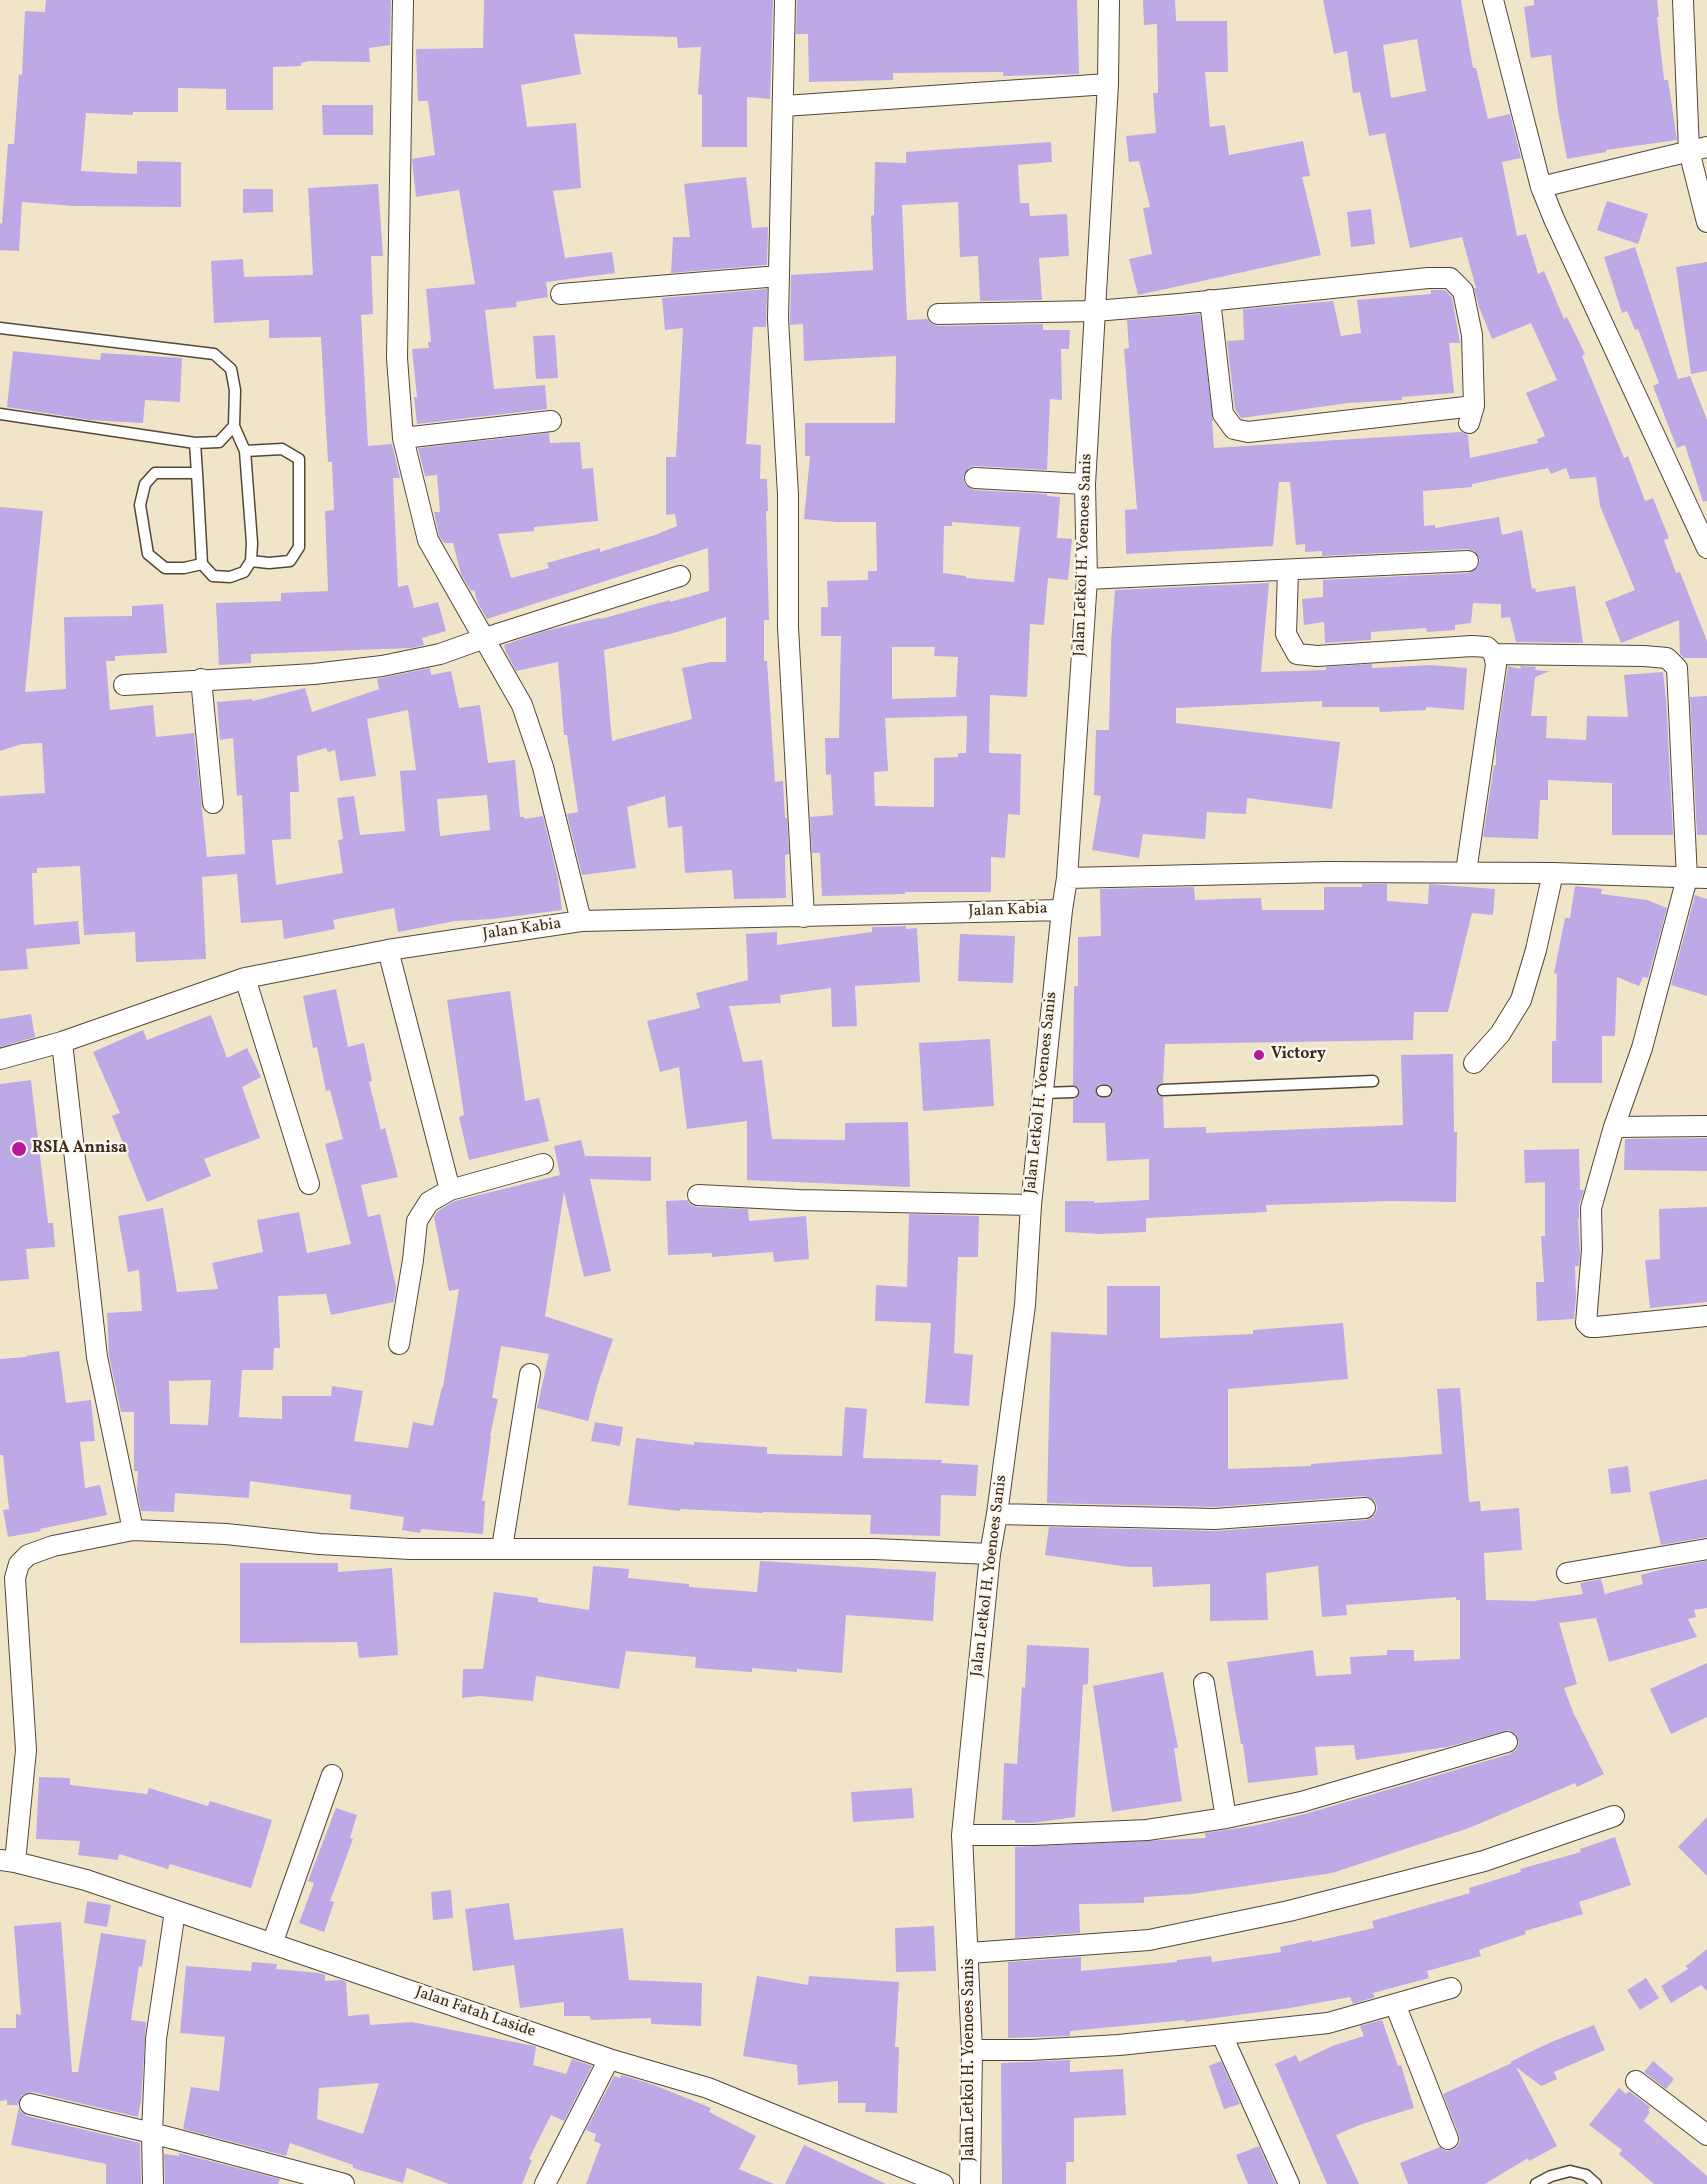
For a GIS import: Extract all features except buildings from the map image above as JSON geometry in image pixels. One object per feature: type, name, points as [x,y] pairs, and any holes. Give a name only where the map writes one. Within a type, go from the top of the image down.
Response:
[{"type":"street","points":[[403,0],[397,358],[403,438],[428,540],[522,705],[543,767],[581,921]]},
{"type":"street","points":[[786,0],[778,319],[788,495],[788,627],[804,917]]},
{"type":"street","name":"Jalan Letkol H. Yoenoes Sanis","points":[[970,2184],[972,2050],[962,1835],[990,1554],[998,1514],[1025,1305],[1031,1205],[1067,878],[1086,579],[1085,484],[1108,84],[1109,0]]},
{"type":"street","points":[[1493,0],[1540,187],[1707,548]]},
{"type":"street","points":[[1683,0],[1707,222]]},
{"type":"street","points":[[784,106],[1108,84]]},
{"type":"street","points":[[1540,187],[1698,149]]},
{"type":"street","points":[[561,294],[779,276]]},
{"type":"street","points":[[938,314],[1095,311],[1428,278],[1450,278],[1463,291],[1472,335],[1472,415],[1248,432],[1234,429],[1223,414],[1210,300]]},
{"type":"street","points":[[403,438],[551,422]]},
{"type":"street","points":[[975,478],[1085,484]]},
{"type":"street","points":[[1086,579],[1468,561]]},
{"type":"street","points":[[1288,570],[1286,634],[1297,654],[1317,657],[1472,646],[1487,647],[1494,654],[1496,665],[1466,872]]},
{"type":"street","points":[[124,685],[314,674],[382,666],[441,654],[680,576]]},
{"type":"street","points":[[1494,654],[1644,656],[1667,658],[1677,668],[1687,878],[1642,1048],[1614,1127],[1591,1208],[1592,1250],[1586,1323],[1590,1328],[1596,1328],[1707,1316]]},
{"type":"street","points":[[201,679],[213,803]]},
{"type":"street","points":[[1067,878],[1315,872],[1553,873],[1707,878]]},
{"type":"street","points":[[1474,1063],[1500,1034],[1521,1000],[1536,950],[1553,873]]},
{"type":"street","name":"Jalan Kabia","points":[[0,1059],[62,1042],[245,978],[388,950],[581,921],[1062,909]]},
{"type":"street","points":[[388,950],[450,1190]]},
{"type":"street","points":[[245,978],[309,1184]]},
{"type":"street","points":[[62,1042],[97,1357],[133,1530]]},
{"type":"street","points":[[1614,1127],[1707,1126]]},
{"type":"street","points":[[399,1344],[417,1221],[429,1202],[450,1190],[543,1164]]},
{"type":"street","points":[[698,1195],[800,1200],[1031,1205]]},
{"type":"street","points":[[502,1548],[530,1374]]},
{"type":"street","points":[[998,1514],[1215,1519],[1365,1508]]},
{"type":"street","points":[[7,1861],[26,1750],[15,1578],[19,1564],[28,1555],[53,1546],[133,1530],[226,1534],[319,1544],[410,1549],[873,1549],[990,1554]]},
{"type":"street","points":[[1567,1573],[1707,1549]]},
{"type":"street","points":[[1204,1683],[1226,1818]]},
{"type":"street","points":[[962,1835],[1034,1835],[1147,1830],[1226,1818],[1301,1802],[1507,1742]]},
{"type":"street","points":[[272,1944],[332,1775]]},
{"type":"street","points":[[969,1953],[1149,1940],[1289,1911],[1484,1861],[1614,1816]]},
{"type":"street","name":"Jalan Fatah Laside","points":[[7,1861],[86,1880],[609,2059],[708,2088],[943,2184]]},
{"type":"street","points":[[153,2184],[152,2133],[156,2038],[175,1911]]},
{"type":"street","points":[[972,2050],[1030,2050],[1119,2045],[1328,2023],[1451,1988]]},
{"type":"street","points":[[1395,2004],[1448,2139]]},
{"type":"street","points":[[1222,2035],[1289,2184]]},
{"type":"street","points":[[545,2184],[609,2059]]},
{"type":"street","points":[[1636,2081],[1706,2132]]},
{"type":"street","points":[[30,2104],[152,2133],[344,2184]]},
{"type":"lane","points":[[0,328],[214,354],[231,369],[235,390],[234,426],[245,451],[252,543],[251,561],[244,572],[230,577],[213,576],[202,564],[195,443]]},
{"type":"lane","points":[[0,414],[195,443],[219,442],[234,426]]},
{"type":"lane","points":[[245,451],[282,449],[300,459],[300,547],[290,561],[269,563],[251,561]]},
{"type":"lane","points":[[197,472],[155,473],[146,484],[140,504],[148,554],[165,568],[184,568],[202,564]]},
{"type":"lane","points":[[1163,1090],[1373,1081]]},
{"type":"lane","points":[[1043,1093],[1073,1092]]},
{"type":"lane","points":[[1536,2184],[1551,2176],[1570,2171],[1586,2175],[1596,2184]]},
{"type":"place","name":"Victory","points":[[1259,1055]]},
{"type":"place","name":"RSIA Annisa","points":[[19,1149]]}]
